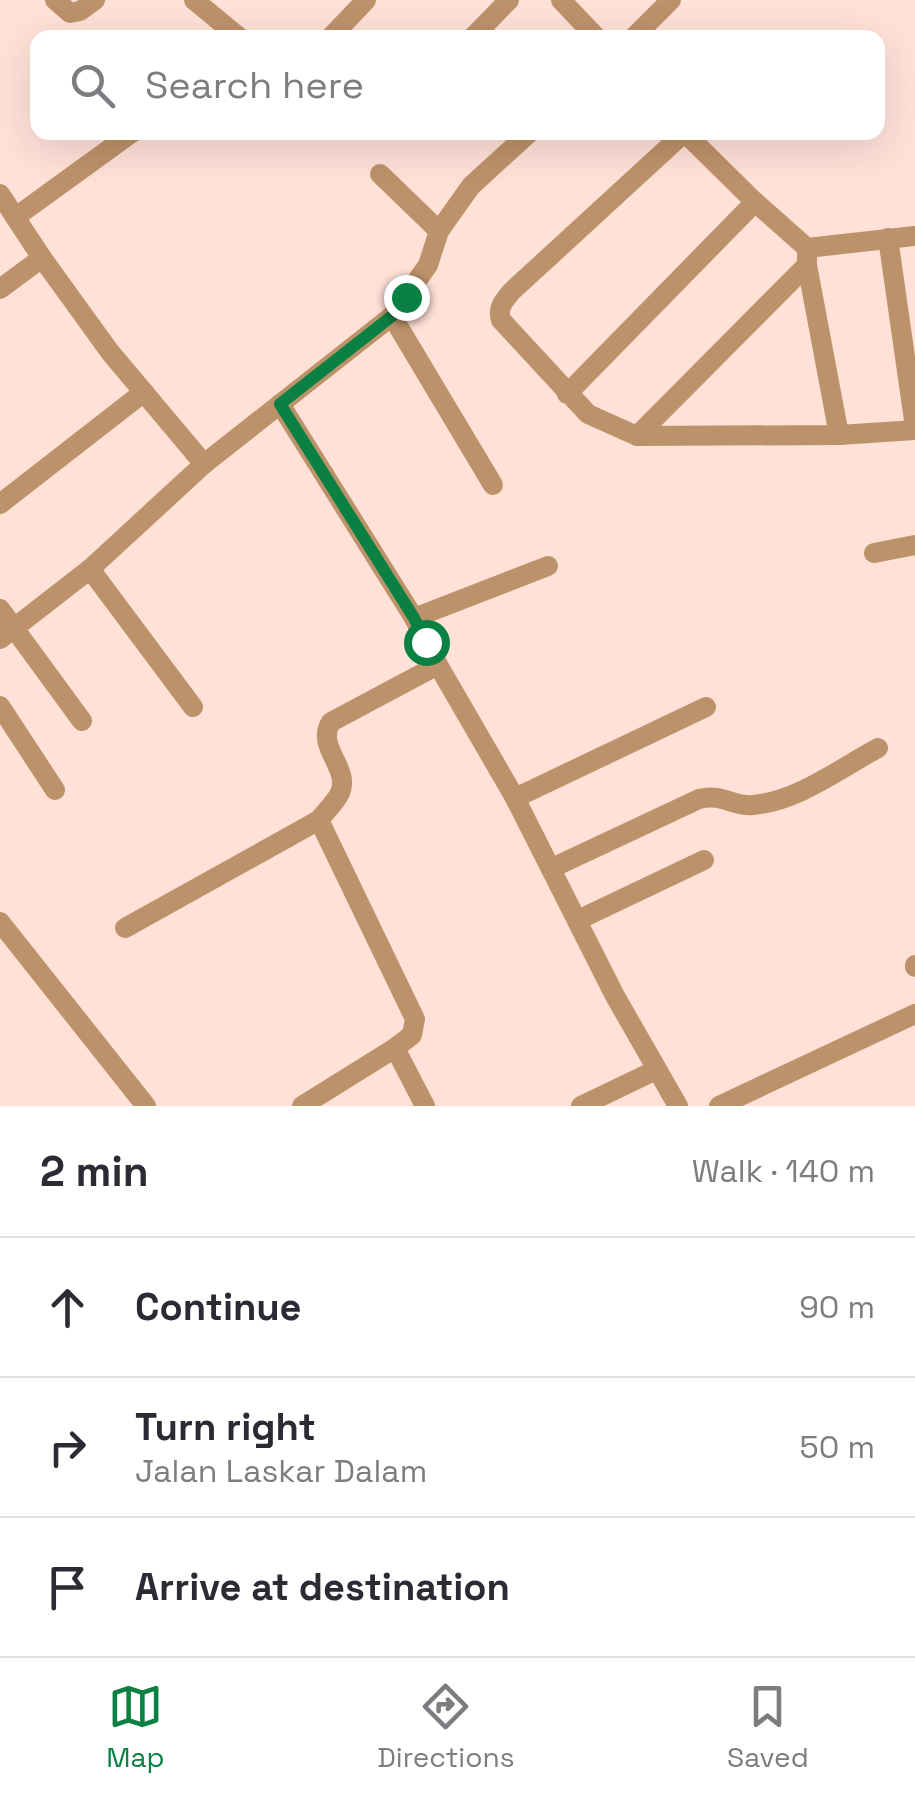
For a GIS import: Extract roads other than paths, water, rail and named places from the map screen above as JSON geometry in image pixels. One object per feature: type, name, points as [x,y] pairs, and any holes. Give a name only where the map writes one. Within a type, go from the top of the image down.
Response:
[{"type":"street","points":[[54,0],[70,13],[80,11],[94,0]]},
{"type":"street","points":[[194,0],[221,8],[235,30]]},
{"type":"street","points":[[338,30],[366,0]]},
{"type":"street","points":[[480,30],[509,0]]},
{"type":"street","points":[[561,0],[589,30]]},
{"type":"street","points":[[641,30],[670,0]]},
{"type":"street","points":[[17,216],[122,140]]},
{"type":"street","points":[[7,633],[90,568],[204,464],[392,316],[428,265],[438,231],[470,186],[521,140]]},
{"type":"street","points":[[676,140],[500,305],[501,320],[588,414],[637,436],[839,435],[915,428],[888,238]]},
{"type":"street","points":[[691,140],[807,257],[839,435]]},
{"type":"street","points":[[380,174],[438,231]]},
{"type":"street","points":[[0,194],[110,352],[204,464]]},
{"type":"street","points":[[567,394],[755,202]]},
{"type":"street","points":[[637,436],[807,257],[888,238],[915,236]]},
{"type":"street","points":[[0,289],[42,258]]},
{"type":"street","points":[[392,316],[493,484]]},
{"type":"street","points":[[0,504],[144,392]]},
{"type":"street","points":[[280,404],[414,618],[516,798],[615,996],[678,1106]]},
{"type":"street","points":[[874,554],[915,545]]},
{"type":"street","points":[[414,618],[548,566]]},
{"type":"street","points":[[90,568],[193,707]]},
{"type":"street","points":[[0,609],[7,633],[82,722]]},
{"type":"street","points":[[126,928],[318,820],[339,794],[343,781],[325,739],[331,722],[438,665]]},
{"type":"street","points":[[0,706],[55,790]]},
{"type":"street","points":[[516,798],[706,707]]},
{"type":"street","points":[[552,868],[698,799],[712,796],[751,806],[790,797],[878,748]]},
{"type":"street","points":[[302,1106],[412,1035],[415,1019],[318,820]]},
{"type":"street","points":[[578,920],[704,860]]},
{"type":"street","points":[[0,922],[146,1106]]},
{"type":"street","points":[[719,1106],[915,1014]]},
{"type":"street","points":[[395,1048],[425,1106]]},
{"type":"street","points":[[581,1106],[656,1070]]}]
